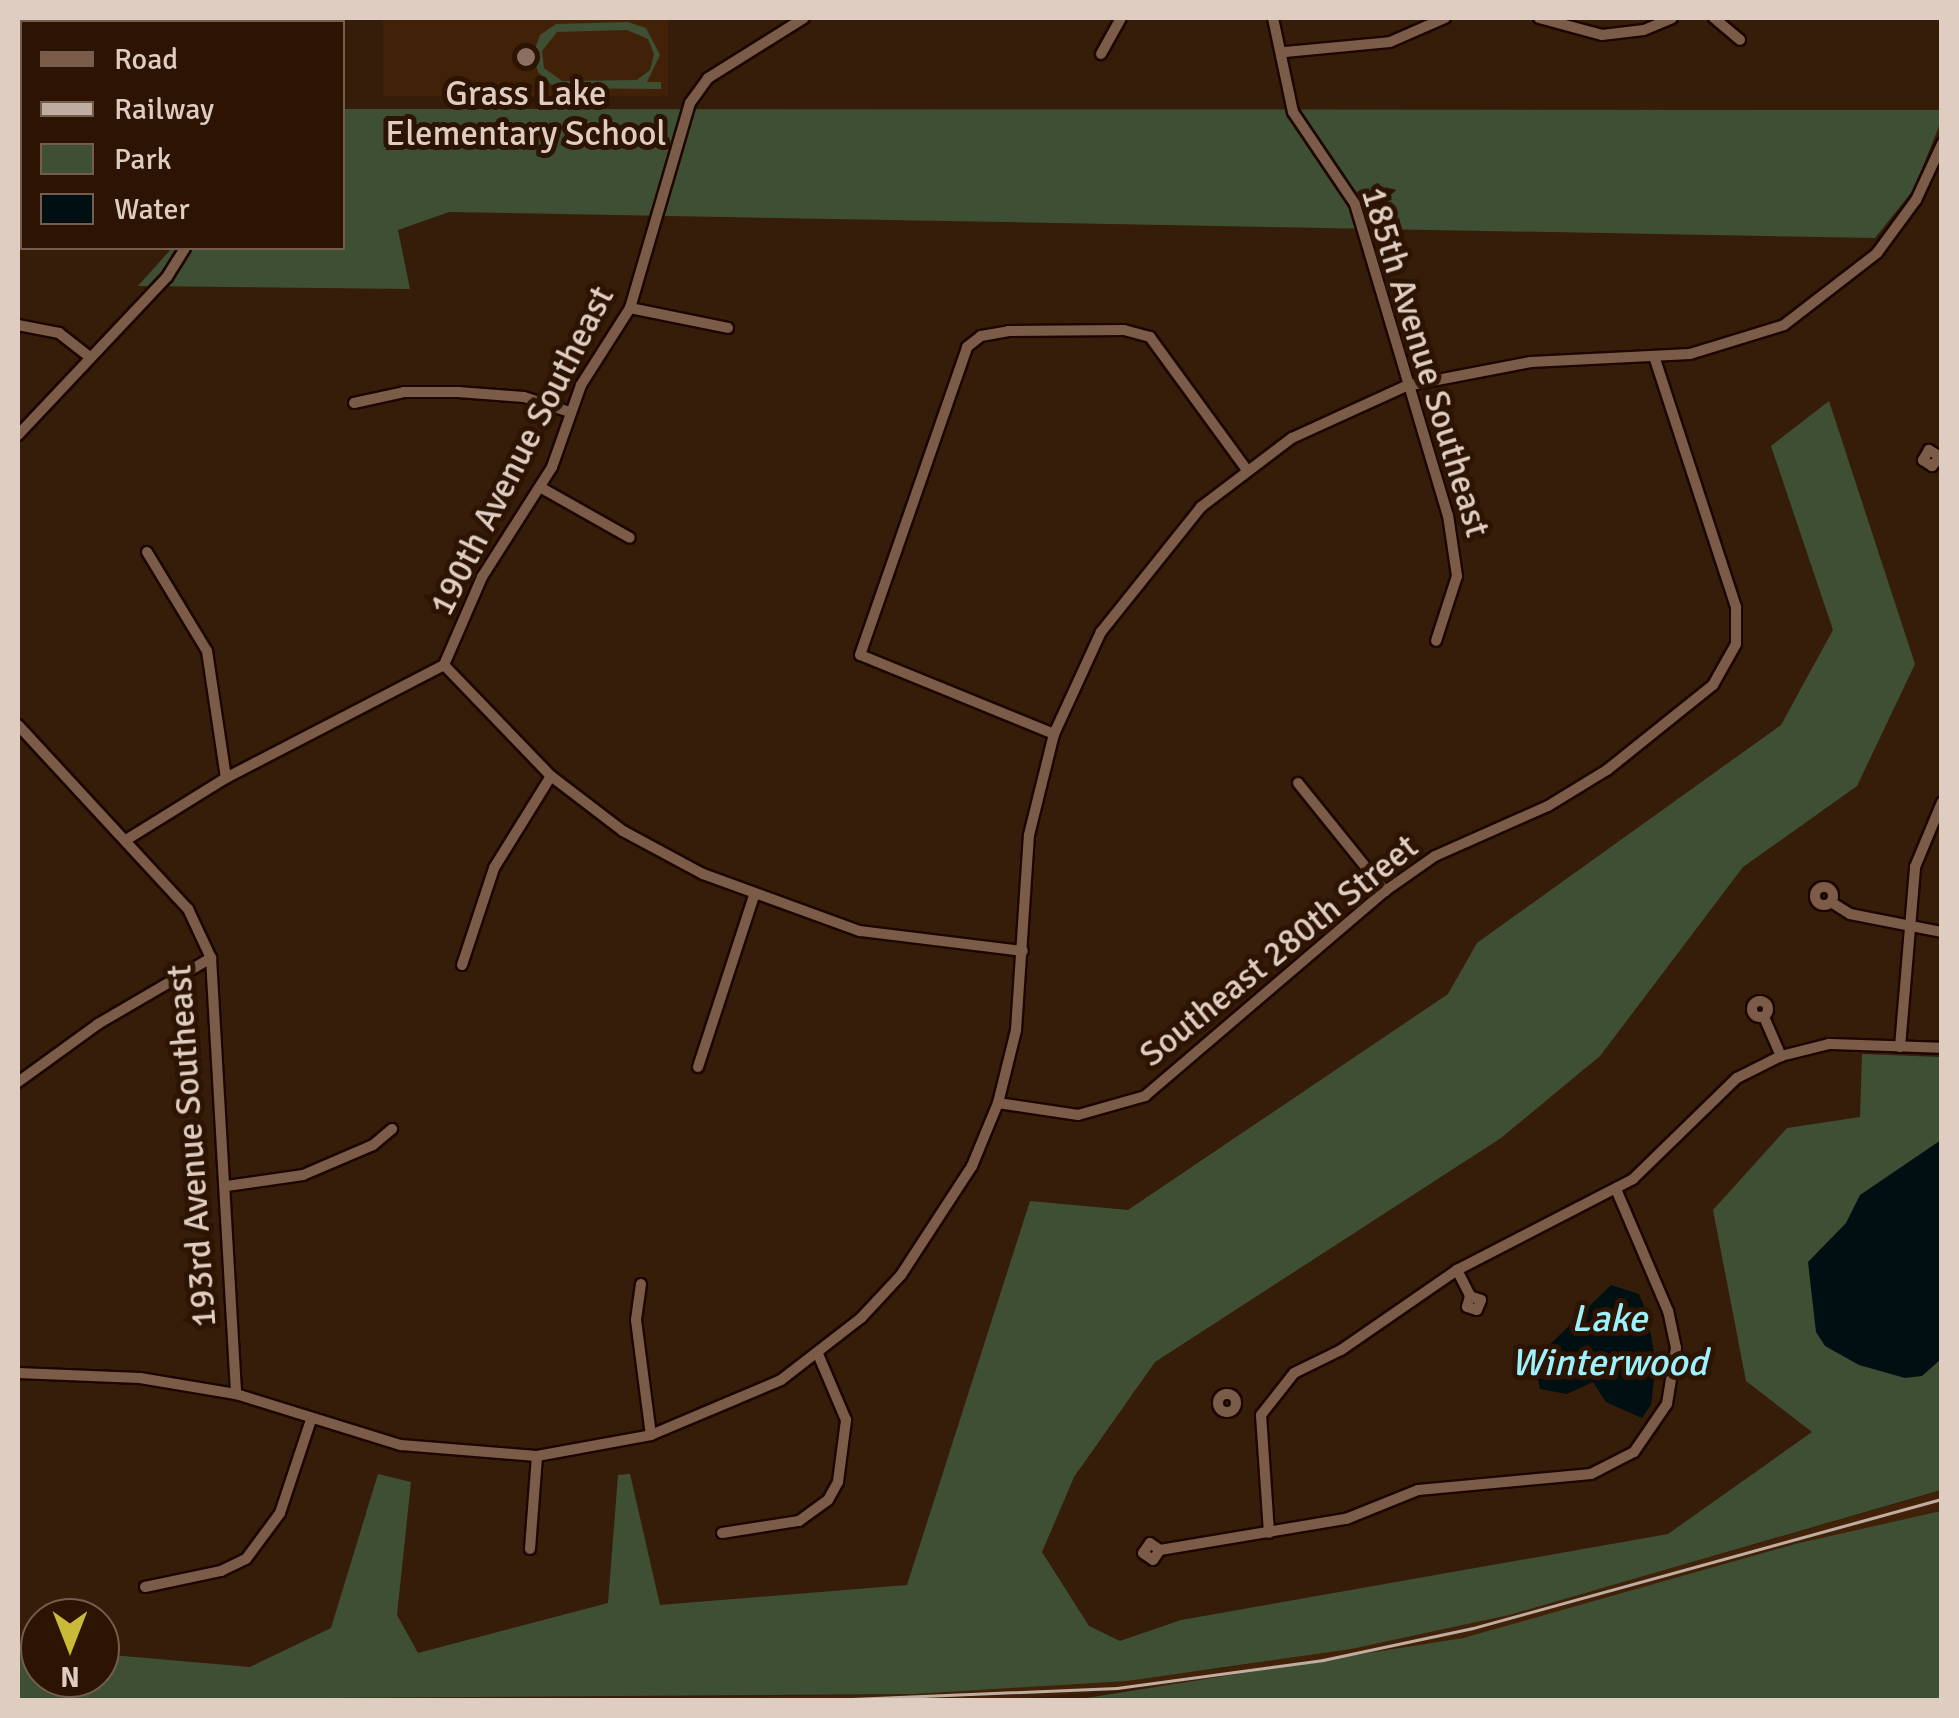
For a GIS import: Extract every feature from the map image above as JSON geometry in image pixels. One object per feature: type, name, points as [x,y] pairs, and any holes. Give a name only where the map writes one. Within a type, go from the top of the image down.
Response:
[{"type":"street","name":"190th Avenue Southeast","points":[[444,665],[482,577],[540,487],[570,412],[630,308],[656,204],[698,89],[804,18]]},
{"type":"street","points":[[1101,54],[1121,18]]},
{"type":"street","name":"185th Avenue Southeast","points":[[1273,18],[1285,52],[1294,112],[1354,204],[1456,560],[1451,606],[1436,641]]},
{"type":"street","points":[[1285,52],[1390,42],[1445,18]]},
{"type":"street","points":[[1539,18],[1602,35],[1644,30],[1672,18]]},
{"type":"street","points":[[1714,18],[1740,40]]},
{"type":"street","points":[[18,1373],[140,1378],[236,1394],[311,1420],[430,1450],[537,1456],[651,1435],[722,1410],[818,1354],[901,1275],[972,1166],[998,1103],[1016,1030],[1029,834],[1054,734],[1101,632],[1130,590],[1201,507],[1292,438],[1406,386],[1530,362],[1655,359],[1784,325],[1877,253],[1912,206],[1942,144]]},
{"type":"street","points":[[18,435],[88,356],[167,277],[184,250]]},
{"type":"street","points":[[630,308],[728,328]]},
{"type":"street","points":[[18,325],[59,334],[88,356]]},
{"type":"street","points":[[1054,734],[860,656],[967,348],[981,336],[1008,331],[1124,330],[1150,336],[1247,470]]},
{"type":"street","name":"Southeast 280th Street","points":[[998,1103],[1056,1116],[1131,1104],[1198,1057],[1385,890],[1435,856],[1548,806],[1607,770],[1724,671],[1736,644],[1736,606],[1655,359]]},
{"type":"street","points":[[354,403],[404,392],[458,392],[524,397],[570,412]]},
{"type":"street","points":[[540,487],[630,538]]},
{"type":"street","points":[[147,552],[207,651],[226,778]]},
{"type":"street","points":[[126,840],[226,778],[444,665],[552,776],[638,840],[754,896],[860,931],[1023,952]]},
{"type":"street","name":"193rd Avenue Southeast","points":[[18,724],[188,909],[212,958],[236,1394]]},
{"type":"street","points":[[462,965],[494,868],[552,776]]},
{"type":"street","points":[[1298,783],[1385,890]]},
{"type":"street","points":[[1900,1047],[1921,839],[1942,802]]},
{"type":"street","points":[[698,1067],[754,896]]},
{"type":"street","points":[[1831,902],[1850,914],[1942,932]]},
{"type":"street","points":[[18,1082],[98,1024],[212,958]]},
{"type":"street","points":[[1764,1017],[1781,1056]]},
{"type":"street","points":[[1269,1533],[1261,1415],[1294,1374],[1457,1270],[1616,1189],[1654,1164],[1736,1078],[1781,1056],[1830,1044],[1942,1048]]},
{"type":"street","points":[[227,1186],[303,1175],[372,1145],[392,1130]]},
{"type":"street","points":[[1160,1550],[1346,1520],[1418,1490],[1592,1474],[1634,1452],[1668,1404],[1676,1348],[1668,1312],[1616,1189]]},
{"type":"street","points":[[1457,1270],[1470,1296]]},
{"type":"street","points":[[641,1284],[638,1354],[651,1435]]},
{"type":"street","points":[[722,1533],[800,1521],[828,1500],[838,1482],[846,1420],[818,1354]]},
{"type":"street","points":[[1236,1406],[1261,1415]]},
{"type":"street","points":[[145,1587],[222,1571],[246,1559],[280,1513],[311,1420]]},
{"type":"street","points":[[530,1549],[537,1456]]},
{"type":"shaded area","name":"Grass Lake Elementary School","points":[[383,18],[668,18],[668,96],[383,96]]},
{"type":"shaded area","points":[[1941,1491],[1941,1511],[1799,1543],[1463,1638],[1201,1683],[1000,1700],[559,1700],[913,1694],[1221,1669],[1509,1615]]},
{"type":"green space","points":[[628,22],[646,28],[660,55],[647,82],[661,82],[661,89],[555,88],[538,72],[533,54],[540,35],[556,24]],"holes":[[[627,30],[648,39],[654,54],[650,70],[637,80],[562,81],[544,68],[542,51],[557,32]]]},
{"type":"green space","points":[[345,109],[1941,110],[1941,121],[1914,189],[1875,238],[449,212],[398,230],[410,289],[138,286],[170,250],[345,250]]},
{"type":"green space","points":[[1829,401],[1915,664],[1857,786],[1743,867],[1600,1056],[1501,1138],[1155,1362],[1074,1477],[1042,1552],[1089,1626],[1120,1641],[1181,1620],[1668,1534],[1812,1432],[1746,1381],[1713,1210],[1787,1128],[1860,1117],[1862,1054],[1941,1057],[1941,1490],[1509,1615],[1351,1649],[1127,1681],[913,1694],[18,1700],[18,1647],[20,1698],[120,1698],[120,1656],[250,1667],[331,1628],[378,1474],[411,1482],[397,1615],[418,1653],[608,1603],[618,1475],[630,1474],[660,1605],[907,1585],[1030,1201],[1128,1210],[1448,994],[1477,943],[1781,725],[1833,630],[1771,446]]},
{"type":"green space","points":[[1941,1511],[1941,1700],[1074,1700],[1463,1638],[1799,1543]]},
{"type":"water","points":[[1941,1140],[1941,1359],[1922,1376],[1905,1378],[1859,1365],[1825,1346],[1816,1332],[1808,1262],[1846,1223],[1860,1195]]},
{"type":"water","name":"Lake Winterwood","points":[[1611,1285],[1639,1294],[1647,1313],[1656,1364],[1651,1405],[1642,1418],[1606,1402],[1593,1382],[1567,1394],[1540,1389],[1534,1360]]},
{"type":"railway","points":[[828,1700],[1117,1688],[1323,1660],[1473,1628],[1942,1499]]},
{"type":"place","name":"Grass Lake Elementary School","points":[[526,57]]}]
